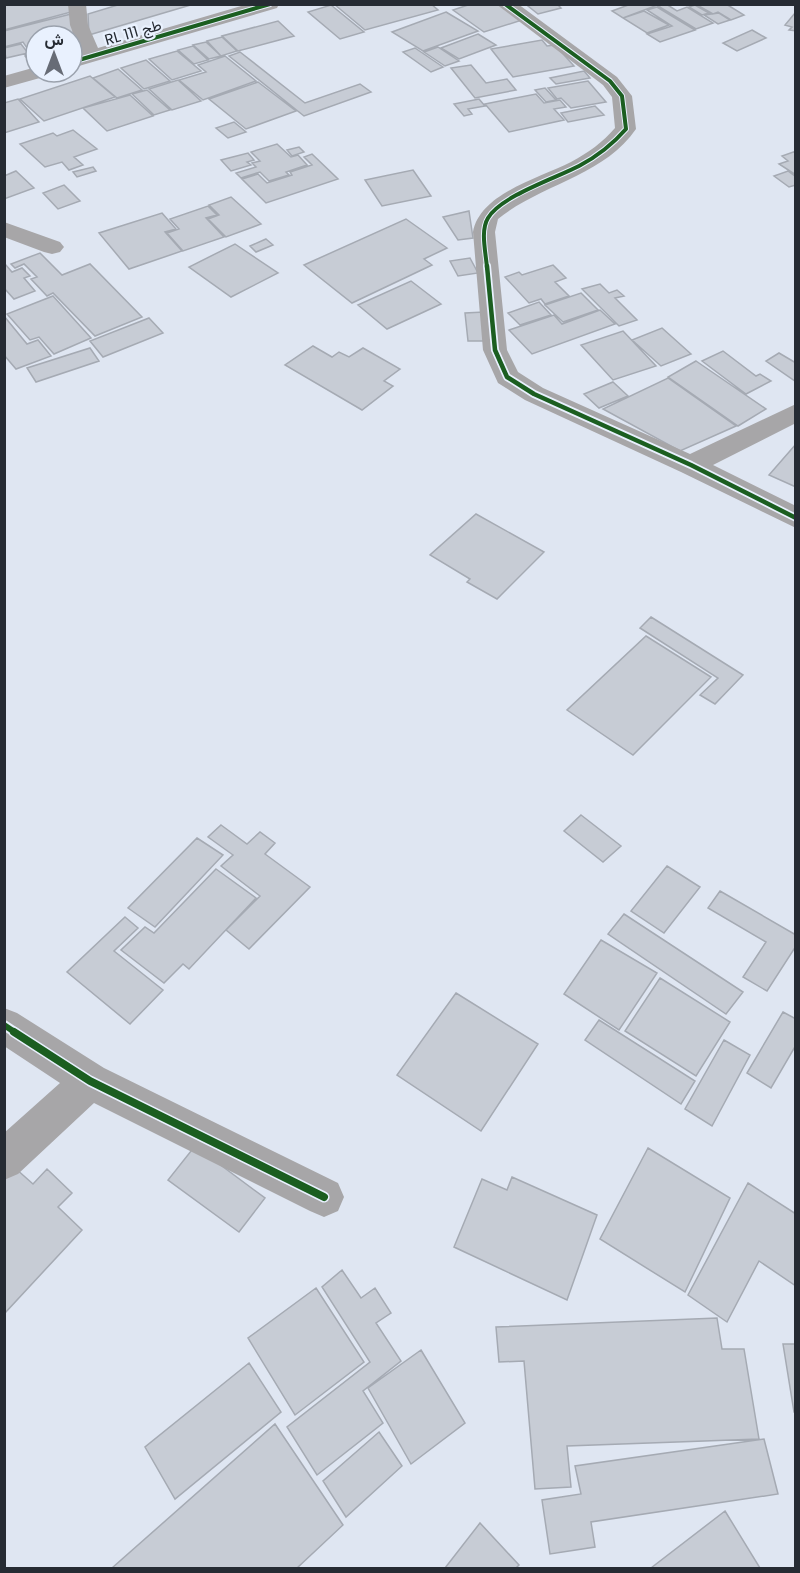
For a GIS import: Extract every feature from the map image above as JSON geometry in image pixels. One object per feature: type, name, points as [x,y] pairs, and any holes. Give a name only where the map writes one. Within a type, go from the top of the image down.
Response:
[{"type":"street","points":[[77,4],[79,25],[92,57]]},
{"type":"street","name":"RL طج 111","points":[[84,59],[270,4]]},
{"type":"street","points":[[506,4],[610,81],[622,96],[627,129],[617,143],[592,159],[506,202],[488,216],[484,232],[495,350],[507,377],[534,394],[691,465],[795,518]]},
{"type":"street","points":[[4,82],[24,76]]},
{"type":"street","points":[[4,229],[52,247]]},
{"type":"street","points":[[691,465],[795,412]]},
{"type":"street","points":[[4,1025],[90,1081],[324,1197]]},
{"type":"street","points":[[4,1160],[90,1081]]},
{"type":"building","points":[[4,4],[69,4],[71,12],[4,30]]},
{"type":"building","points":[[121,4],[194,4],[89,35],[88,14]]},
{"type":"building","points":[[334,4],[431,4],[438,10],[365,30]]},
{"type":"building","points":[[471,4],[499,4],[522,20],[484,32],[453,10]]},
{"type":"building","points":[[557,4],[561,8],[538,14],[528,6]]},
{"type":"building","points":[[631,4],[655,6],[623,18],[612,11]]},
{"type":"building","points":[[666,4],[677,11],[687,7],[713,23],[696,29],[658,6]]},
{"type":"building","points":[[726,4],[744,15],[731,20],[718,12],[713,14],[697,5]]},
{"type":"building","points":[[331,5],[364,32],[340,39],[308,12]]},
{"type":"building","points":[[695,5],[709,13],[702,15],[689,7]]},
{"type":"building","points":[[657,7],[695,30],[660,42],[647,34],[672,26],[647,10]]},
{"type":"building","points":[[644,11],[669,25],[647,33],[623,18]]},
{"type":"building","points":[[446,12],[478,31],[423,51],[392,32]]},
{"type":"building","points":[[719,13],[730,20],[718,24],[704,15]]},
{"type":"building","points":[[795,13],[796,31],[789,30],[792,27],[785,25]]},
{"type":"building","points":[[71,14],[72,24],[32,24]]},
{"type":"building","points":[[278,21],[294,36],[238,51],[222,36]]},
{"type":"building","points":[[24,26],[24,44],[4,47],[4,31]]},
{"type":"building","points":[[752,30],[766,38],[737,51],[723,43]]},
{"type":"building","points":[[478,34],[496,45],[459,59],[441,48]]},
{"type":"building","points":[[222,37],[237,51],[221,56],[207,41]]},
{"type":"building","points":[[542,40],[547,46],[555,45],[574,66],[513,77],[491,49]]},
{"type":"building","points":[[206,42],[221,56],[209,59],[193,45]]},
{"type":"building","points":[[21,44],[24,54],[6,58],[4,48]]},
{"type":"building","points":[[193,46],[208,60],[194,64],[178,50]]},
{"type":"building","points":[[438,47],[459,61],[445,66],[424,52]]},
{"type":"building","points":[[415,48],[443,67],[431,72],[403,52]]},
{"type":"building","points":[[177,51],[201,71],[172,80],[149,59]]},
{"type":"building","points":[[240,52],[305,103],[360,84],[371,92],[304,116],[229,56]]},
{"type":"building","points":[[225,56],[256,81],[203,100],[179,80],[206,72],[198,65]]},
{"type":"building","points":[[146,60],[170,81],[144,89],[121,68]]},
{"type":"building","points":[[471,65],[486,83],[507,79],[516,90],[475,98],[451,68]]},
{"type":"building","points":[[118,69],[142,90],[117,98],[93,78]]},
{"type":"building","points":[[584,71],[590,78],[556,84],[550,78]]},
{"type":"building","points":[[90,76],[115,97],[44,121],[20,99],[66,84],[84,84],[84,78]]},
{"type":"building","points":[[178,80],[201,101],[172,110],[149,89]]},
{"type":"building","points":[[588,81],[606,102],[571,108],[561,98],[557,99],[548,88]]},
{"type":"building","points":[[258,82],[296,111],[246,129],[209,99]]},
{"type":"building","points":[[545,88],[556,100],[546,102],[535,90]]},
{"type":"building","points":[[147,90],[170,110],[154,115],[132,94]]},
{"type":"building","points":[[536,94],[544,103],[560,100],[566,107],[554,109],[564,120],[509,132],[485,104]]},
{"type":"building","points":[[130,95],[153,116],[107,131],[83,108]]},
{"type":"building","points":[[18,99],[39,122],[4,133],[4,103]]},
{"type":"building","points":[[479,99],[485,106],[468,109],[472,114],[464,116],[454,104]]},
{"type":"building","points":[[595,106],[604,115],[568,122],[561,113]]},
{"type":"building","points":[[234,122],[246,132],[228,138],[216,128]]},
{"type":"building","points":[[73,130],[97,149],[74,157],[83,165],[69,170],[62,162],[45,167],[20,144],[53,133],[57,136]]},
{"type":"building","points":[[277,144],[291,157],[298,155],[307,165],[286,172],[289,175],[269,181],[260,172],[241,178],[236,173],[256,167],[252,163],[260,161],[251,152]]},
{"type":"building","points":[[299,147],[304,152],[292,156],[287,150]]},
{"type":"building","points":[[796,151],[796,175],[779,164],[788,161],[782,156]]},
{"type":"building","points":[[248,153],[254,160],[247,162],[251,165],[231,171],[221,160]]},
{"type":"building","points":[[312,154],[338,179],[266,203],[242,179],[258,174],[267,183],[292,175],[290,172],[312,165],[304,157]]},
{"type":"building","points":[[93,167],[96,171],[77,177],[73,172]]},
{"type":"building","points":[[413,170],[431,196],[382,206],[365,180]]},
{"type":"building","points":[[16,171],[34,188],[4,199],[4,176]]},
{"type":"building","points":[[788,171],[796,177],[796,185],[789,187],[774,176]]},
{"type":"building","points":[[64,185],[80,201],[58,209],[43,193]]},
{"type":"building","points":[[231,197],[261,224],[226,237],[208,219],[219,215],[209,205]]},
{"type":"building","points":[[208,206],[217,215],[206,218],[224,237],[183,251],[167,233],[179,229],[170,219]]},
{"type":"building","points":[[469,211],[473,238],[458,240],[443,217]]},
{"type":"building","points":[[162,213],[176,229],[165,232],[182,251],[129,269],[99,233]]},
{"type":"building","points":[[406,219],[447,248],[424,259],[432,265],[352,303],[304,265]]},
{"type":"building","points":[[266,239],[273,245],[256,252],[250,246]]},
{"type":"building","points":[[235,244],[278,273],[231,297],[189,267]]},
{"type":"building","points":[[40,253],[62,275],[90,264],[142,317],[95,336],[53,293],[47,296],[31,279],[37,277],[24,264],[15,268],[11,264]]},
{"type":"building","points":[[470,258],[478,273],[458,276],[450,261]]},
{"type":"building","points":[[5,264],[12,272],[22,268],[30,276],[24,278],[35,291],[14,299],[4,288]]},
{"type":"building","points":[[553,265],[566,278],[555,282],[569,296],[545,304],[541,299],[529,303],[505,277],[519,272],[522,275]]},
{"type":"building","points":[[411,281],[441,304],[387,329],[358,305]]},
{"type":"building","points":[[600,284],[609,293],[617,290],[624,296],[615,298],[637,320],[619,326],[582,289]]},
{"type":"building","points":[[581,293],[598,310],[563,322],[545,305]]},
{"type":"building","points":[[53,296],[91,338],[54,354],[39,337],[30,340],[7,314]]},
{"type":"building","points":[[539,302],[551,315],[520,325],[508,313]]},
{"type":"building","points":[[600,310],[615,324],[532,354],[509,330],[554,315],[562,324]]},
{"type":"building","points":[[484,312],[487,341],[468,341],[465,313]]},
{"type":"building","points":[[4,316],[27,344],[38,340],[51,356],[16,369],[4,355]]},
{"type":"building","points":[[149,318],[163,333],[103,357],[90,341]]},
{"type":"building","points":[[662,328],[691,354],[661,366],[632,340]]},
{"type":"building","points":[[623,331],[656,366],[613,380],[581,345]]},
{"type":"building","points":[[313,346],[332,357],[339,352],[349,357],[363,348],[400,369],[384,381],[393,386],[362,410],[285,365]]},
{"type":"building","points":[[90,348],[99,361],[36,382],[27,368]]},
{"type":"building","points":[[723,351],[756,376],[760,374],[771,381],[746,394],[702,361]]},
{"type":"building","points":[[779,353],[796,363],[795,381],[766,361]]},
{"type":"building","points":[[696,361],[766,409],[738,426],[668,377]]},
{"type":"building","points":[[668,378],[736,426],[680,451],[603,409]]},
{"type":"building","points":[[613,382],[628,396],[599,408],[584,394]]},
{"type":"building","points":[[796,444],[796,487],[769,475]]},
{"type":"building","points":[[476,514],[544,552],[497,599],[467,582],[470,579],[430,555]]},
{"type":"building","points":[[651,617],[743,675],[715,704],[700,695],[718,678],[640,628]]},
{"type":"building","points":[[646,636],[711,677],[633,755],[567,710]]},
{"type":"building","points":[[581,815],[621,846],[603,862],[564,831]]},
{"type":"building","points":[[221,825],[247,844],[260,832],[275,843],[265,854],[310,887],[249,949],[226,930],[260,896],[221,866],[233,855],[208,837]]},
{"type":"building","points":[[197,838],[223,855],[155,927],[128,908]]},
{"type":"building","points":[[667,866],[700,887],[664,933],[631,911]]},
{"type":"building","points":[[216,869],[256,898],[189,969],[183,964],[164,983],[121,950],[145,927],[154,933]]},
{"type":"building","points":[[720,891],[796,935],[796,946],[767,991],[743,977],[766,942],[708,908]]},
{"type":"building","points":[[624,914],[743,992],[726,1014],[608,934]]},
{"type":"building","points":[[125,917],[138,928],[114,951],[163,990],[130,1024],[67,972]]},
{"type":"building","points":[[601,940],[657,973],[619,1030],[564,994]]},
{"type":"building","points":[[660,978],[730,1022],[696,1076],[625,1031]]},
{"type":"building","points":[[456,993],[538,1044],[481,1131],[397,1075]]},
{"type":"building","points":[[783,1012],[796,1019],[796,1045],[771,1088],[747,1073]]},
{"type":"building","points":[[599,1020],[695,1081],[681,1104],[585,1040]]},
{"type":"building","points":[[724,1040],[750,1055],[712,1126],[685,1109]]},
{"type":"building","points":[[195,1146],[265,1198],[239,1232],[168,1180]]},
{"type":"building","points":[[648,1148],[730,1198],[685,1292],[600,1239]]},
{"type":"building","points":[[15,1168],[33,1184],[47,1169],[72,1193],[58,1207],[82,1230],[4,1314],[4,1179]]},
{"type":"building","points":[[512,1177],[597,1215],[567,1300],[454,1247],[482,1179],[507,1190]]},
{"type":"building","points":[[748,1183],[796,1214],[796,1286],[759,1261],[727,1322],[688,1295]]},
{"type":"building","points":[[342,1270],[361,1298],[375,1288],[391,1313],[376,1323],[401,1361],[363,1391],[383,1423],[317,1475],[287,1427],[370,1362],[322,1287]]},
{"type":"building","points":[[316,1288],[364,1362],[295,1415],[248,1338]]},
{"type":"building","points":[[717,1318],[722,1349],[744,1349],[759,1439],[567,1446],[571,1487],[535,1489],[524,1361],[499,1362],[496,1327]]},
{"type":"building","points":[[783,1344],[796,1344],[796,1412],[794,1412]]},
{"type":"building","points":[[421,1350],[465,1423],[411,1464],[368,1388]]},
{"type":"building","points":[[249,1363],[281,1412],[175,1499],[145,1447]]},
{"type":"building","points":[[275,1424],[343,1525],[297,1568],[112,1568]]},
{"type":"building","points":[[379,1432],[402,1466],[346,1517],[323,1481]]},
{"type":"building","points":[[764,1439],[778,1494],[591,1522],[595,1547],[550,1554],[542,1500],[581,1494],[575,1466]]},
{"type":"building","points":[[725,1511],[760,1568],[651,1568]]},
{"type":"building","points":[[480,1523],[519,1565],[516,1568],[445,1568]]},
{"type":"cycle path","points":[[84,58],[270,4]]},
{"type":"cycle path","points":[[505,4],[610,81],[622,96],[626,129],[613,144],[597,156],[522,193],[505,203],[488,218],[484,232],[495,350],[507,377],[534,394],[691,465],[796,518]]},
{"type":"cycle path","points":[[4,1025],[90,1081],[324,1197]]}]
